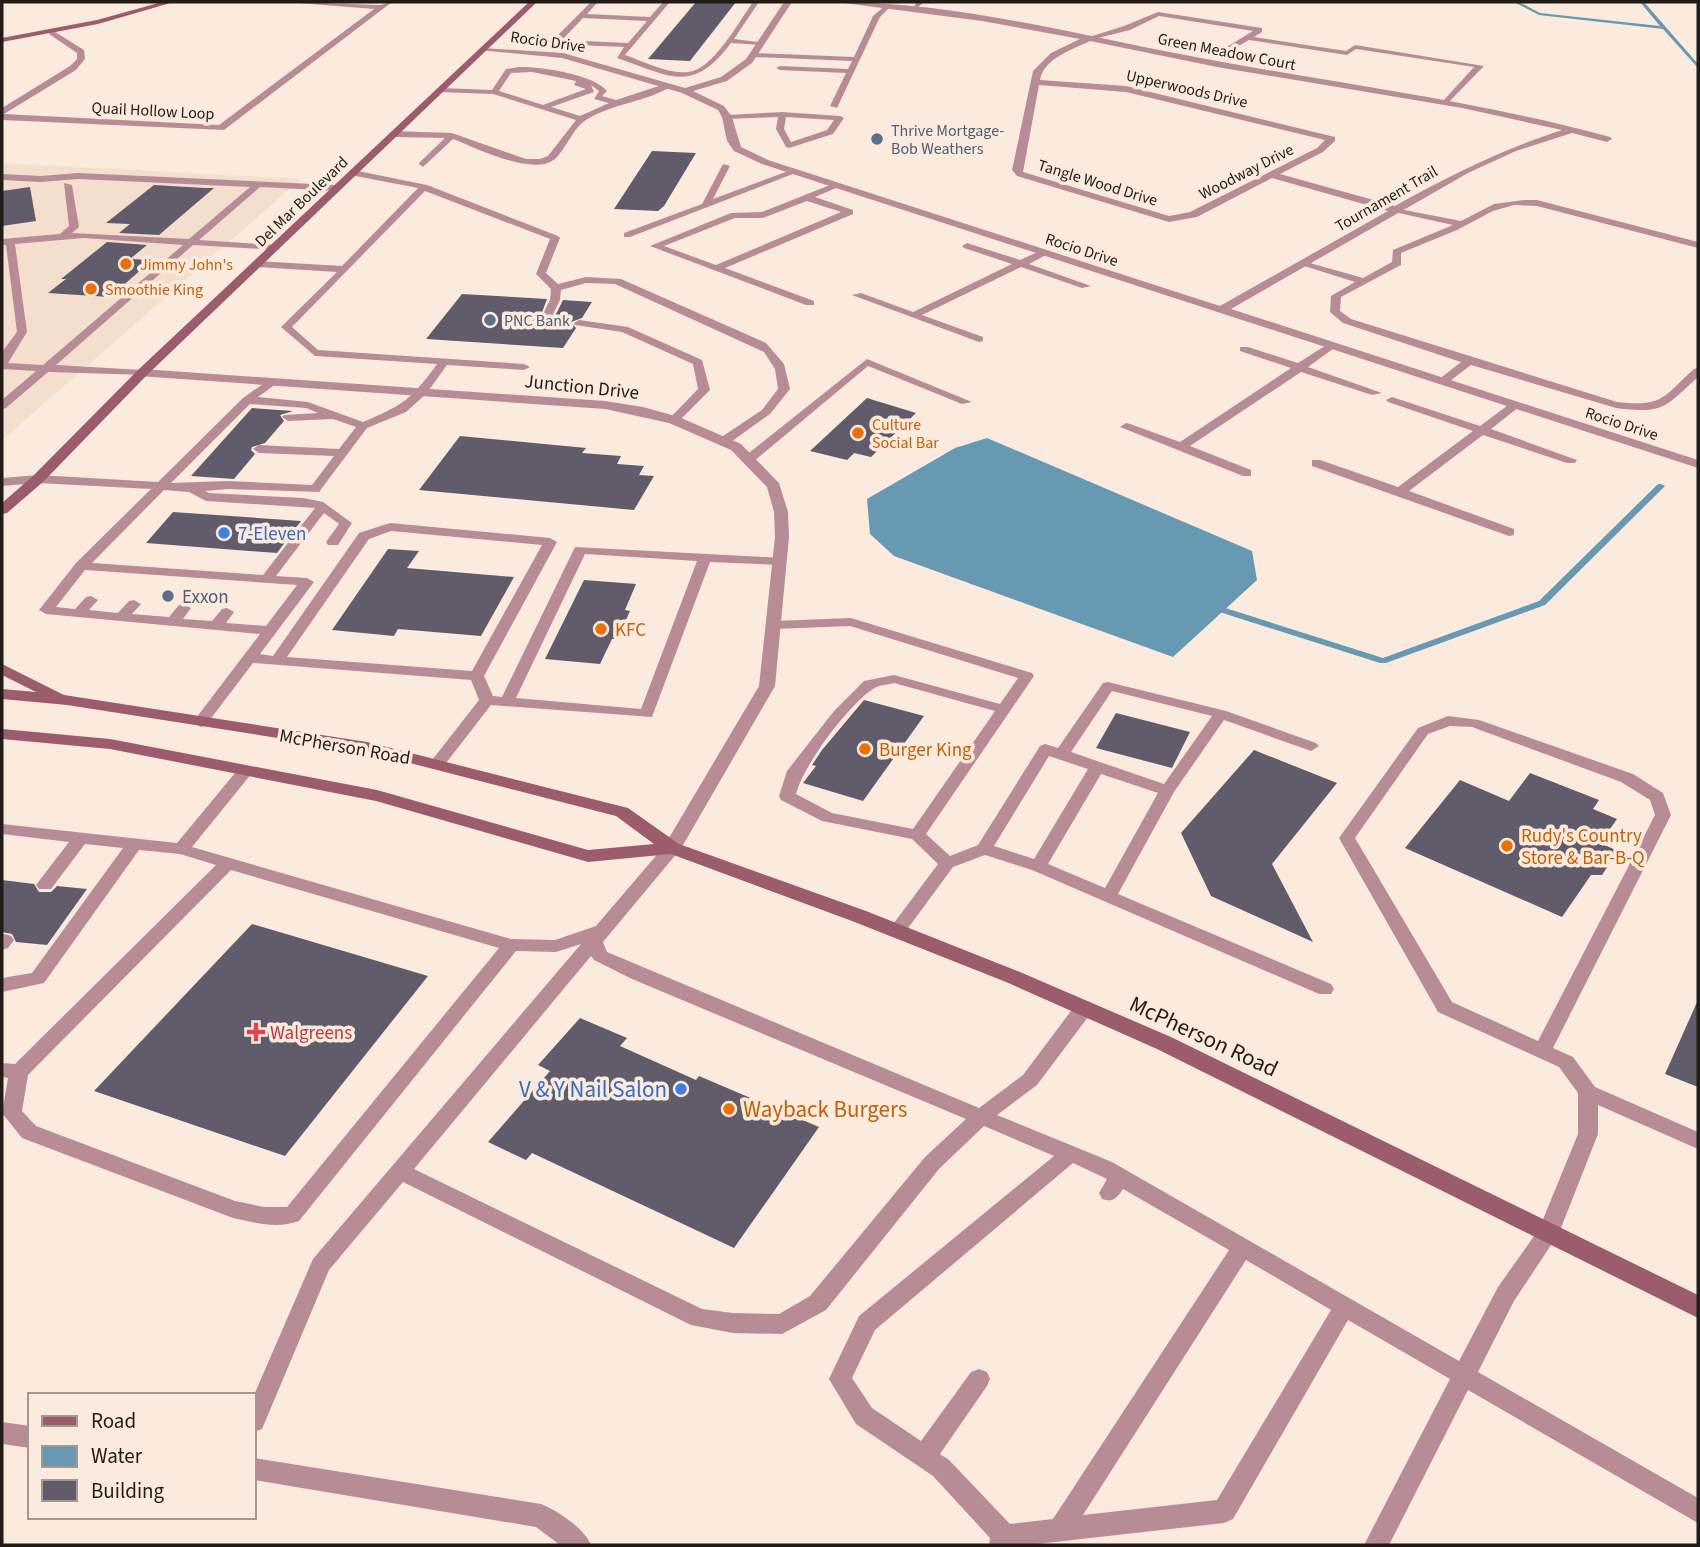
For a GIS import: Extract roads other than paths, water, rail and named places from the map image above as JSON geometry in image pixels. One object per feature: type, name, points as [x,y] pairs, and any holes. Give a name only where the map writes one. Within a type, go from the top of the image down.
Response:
[{"type":"main road","points":[[2,40],[52,32],[170,2]]},
{"type":"main road","name":"Del Mar Boulevard","points":[[2,510],[38,479],[142,373],[533,2]]},
{"type":"main road","points":[[2,669],[66,700]]},
{"type":"main road","name":"McPherson Road","points":[[2,694],[66,700],[367,747],[622,813],[672,848],[897,931],[1164,1043],[1698,1307]]},
{"type":"main road","name":"McPherson Road","points":[[6,736],[110,744],[377,796],[588,856],[672,848]]},
{"type":"street","points":[[290,2],[385,4]]},
{"type":"street","points":[[685,91],[724,79],[749,61],[788,2]]},
{"type":"street","name":"Green Meadow Court","points":[[840,2],[918,5],[1180,57],[1502,112],[1607,139]]},
{"type":"street","name":"Quail Hollow Loop","points":[[2,115],[222,128],[385,4]]},
{"type":"street","name":"Quail Hollow Loop","points":[[2,115],[73,68],[81,59],[81,52],[76,47],[52,32]]},
{"type":"street","name":"Tangle Wood Drive","points":[[1090,38],[1046,60],[1037,71],[1017,170],[1020,174],[1169,219]]},
{"type":"street","name":"Rocio Drive","points":[[482,50],[563,56],[685,91],[711,102],[727,117],[732,141],[737,149],[794,172],[1698,464]]},
{"type":"street","name":"Upperwoods Drive","points":[[1034,82],[1126,89],[1332,139]]},
{"type":"street","name":"Tournament Trail","points":[[1221,310],[1485,160],[1574,129]]},
{"type":"street","name":"Woodway Drive","points":[[1169,219],[1193,215],[1320,150],[1332,139]]},
{"type":"street","points":[[1271,175],[1397,210]]},
{"type":"street","name":"Junction Drive","points":[[142,373],[605,405],[643,411],[674,420],[724,441],[749,459],[774,486],[782,537],[768,686],[672,848]]},
{"type":"lane","points":[[595,2],[556,42],[629,45]]},
{"type":"lane","points":[[667,2],[620,56],[675,73],[692,74],[707,70],[757,2]]},
{"type":"lane","points":[[834,106],[877,16],[889,5]]},
{"type":"lane","points":[[1090,38],[1128,28],[1158,14],[1259,30],[1228,50]]},
{"type":"lane","points":[[581,16],[652,19]]},
{"type":"lane","points":[[1248,38],[1347,53],[1355,47],[1480,66],[1446,103]]},
{"type":"lane","points":[[728,41],[761,43]]},
{"type":"lane","points":[[753,55],[857,59]]},
{"type":"lane","points":[[494,92],[509,71],[524,68],[545,70],[598,85],[603,91],[597,97],[616,103]]},
{"type":"lane","points":[[524,68],[591,90],[544,107]]},
{"type":"lane","points":[[780,68],[851,71]]},
{"type":"lane","points":[[393,134],[452,136],[525,162],[541,162],[551,158],[581,119],[616,103],[668,86]]},
{"type":"lane","points":[[439,90],[494,92],[581,119]]},
{"type":"lane","points":[[727,117],[782,114],[839,118],[830,132],[789,145],[780,129],[782,114]]},
{"type":"lane","points":[[423,164],[452,136]]},
{"type":"lane","points":[[705,206],[726,166]]},
{"type":"lane","points":[[627,235],[794,172]]},
{"type":"lane","points":[[353,173],[424,187],[555,238],[541,274],[556,288]]},
{"type":"lane","points":[[2,177],[78,176],[337,188]]},
{"type":"lane","points":[[64,235],[74,228],[66,184]]},
{"type":"lane","points":[[2,406],[256,186]]},
{"type":"lane","points":[[810,303],[655,246],[734,215],[763,215],[838,186]]},
{"type":"lane","points":[[424,187],[286,327],[315,354],[524,367]]},
{"type":"lane","points":[[716,268],[850,212],[808,198]]},
{"type":"lane","points":[[1698,245],[1536,203],[1498,204],[1437,237],[1415,240],[1396,252],[1396,263],[1336,296],[1335,312],[1348,321],[1616,405],[1641,408],[1661,405],[1698,371]]},
{"type":"lane","points":[[1397,210],[1462,224]]},
{"type":"lane","points":[[142,373],[2,364],[4,354],[18,342],[22,332],[6,241],[64,235],[275,248]]},
{"type":"lane","points":[[967,246],[1086,286]]},
{"type":"lane","points":[[914,315],[1043,253]]},
{"type":"lane","points":[[257,264],[345,270]]},
{"type":"lane","points":[[1303,264],[1364,281]]},
{"type":"lane","points":[[556,288],[575,281],[617,281],[762,345],[774,354],[783,370],[784,389],[766,412],[724,441]]},
{"type":"lane","points":[[553,322],[548,314],[555,300],[556,288]]},
{"type":"lane","points":[[858,295],[979,339]]},
{"type":"lane","points":[[579,323],[624,329],[698,362],[704,390],[674,420]]},
{"type":"lane","points":[[1181,447],[1332,346]]},
{"type":"lane","points":[[1244,349],[1376,393]]},
{"type":"lane","points":[[1442,382],[1469,361]]},
{"type":"lane","points":[[2,482],[38,479],[192,488],[228,485],[315,489],[363,425],[402,410],[422,392],[444,362]]},
{"type":"lane","points":[[749,459],[867,362],[966,402]]},
{"type":"lane","points":[[269,631],[46,610],[81,566],[247,400],[274,381]]},
{"type":"lane","points":[[247,400],[308,405],[363,425]]},
{"type":"lane","points":[[1392,400],[1570,460]]},
{"type":"lane","points":[[1400,492],[1516,405]]},
{"type":"lane","points":[[234,413],[247,414]]},
{"type":"lane","points":[[288,416],[340,416]]},
{"type":"lane","points":[[1126,427],[1247,473]]},
{"type":"lane","points":[[202,445],[218,446]]},
{"type":"lane","points":[[259,449],[341,453]]},
{"type":"lane","points":[[1316,463],[1509,532]]},
{"type":"lane","points":[[192,488],[206,497],[303,502],[323,506],[346,523],[333,542]]},
{"type":"lane","points":[[267,579],[323,506]]},
{"type":"lane","points":[[277,660],[364,536],[390,527],[550,542],[477,676]]},
{"type":"lane","points":[[507,702],[580,550],[780,561]]},
{"type":"lane","points":[[487,700],[647,713],[705,558]]},
{"type":"lane","points":[[81,566],[307,582]]},
{"type":"lane","points":[[201,722],[316,568]]},
{"type":"lane","points":[[108,581],[117,569]]},
{"type":"lane","points":[[152,585],[162,572]]},
{"type":"lane","points":[[202,589],[214,576]]},
{"type":"lane","points":[[244,592],[253,578]]},
{"type":"lane","points":[[78,613],[91,600]]},
{"type":"lane","points":[[121,618],[134,604]]},
{"type":"lane","points":[[172,623],[184,608]]},
{"type":"lane","points":[[216,626],[227,612]]},
{"type":"lane","points":[[775,625],[850,622],[1027,677],[917,835]]},
{"type":"lane","points":[[249,658],[477,676]]},
{"type":"lane","points":[[477,676],[487,700]]},
{"type":"lane","points":[[947,863],[917,835],[828,817],[787,796],[793,775],[839,714],[869,684],[894,679],[1003,709]]},
{"type":"lane","points":[[1061,754],[1108,686],[1221,714],[1311,746]]},
{"type":"lane","points":[[437,764],[487,700]]},
{"type":"lane","points":[[1109,895],[1167,791],[1221,714]]},
{"type":"lane","points":[[1542,1051],[1663,815],[1657,797],[1627,778],[1474,723],[1448,721],[1423,732],[1347,838],[1445,1007],[1566,1062],[1588,1092],[1698,1141]]},
{"type":"lane","points":[[897,931],[947,863],[984,849],[1045,749],[1167,791]]},
{"type":"lane","points":[[1038,866],[1098,766]]},
{"type":"lane","points":[[181,849],[246,770]]},
{"type":"lane","points":[[2,829],[181,849],[511,945],[556,946],[599,936]]},
{"type":"lane","points":[[45,885],[81,838]]},
{"type":"lane","points":[[2,985],[38,978],[135,844]]},
{"type":"lane","points":[[256,1416],[321,1265],[672,848]]},
{"type":"lane","points":[[984,849],[1038,866],[1109,895],[1325,989]]},
{"type":"lane","points":[[228,863],[10,1071],[12,1113],[29,1132],[233,1209],[264,1216],[292,1215],[511,945]]},
{"type":"lane","points":[[599,936],[600,957],[1070,1154],[1115,1185],[1243,1247],[1698,1511]]},
{"type":"lane","points":[[400,1171],[699,1318],[733,1323],[782,1324],[818,1303],[932,1163],[981,1117],[1030,1080],[1084,1008]]},
{"type":"lane","points":[[1376,1545],[1506,1294],[1548,1233],[1588,1134],[1588,1092]]},
{"type":"lane","points":[[1070,1154],[867,1324],[841,1379],[864,1416],[941,1468],[1001,1541],[1060,1530],[1224,1511],[1345,1305]]},
{"type":"lane","points":[[1060,1530],[1243,1247]]},
{"type":"lane","points":[[925,1456],[979,1379]]},
{"type":"lane","points":[[2,1433],[28,1437]]},
{"type":"lane","points":[[256,1469],[541,1516],[579,1545]]},
{"type":"water","points":[[987,438],[1252,551],[1257,580],[1173,657],[894,556],[870,534],[867,499],[955,448]]},
{"type":"waterway","points":[[1516,2],[1539,14],[1664,28]]},
{"type":"waterway","points":[[1642,2],[1698,67]]},
{"type":"waterway","points":[[1213,607],[1383,661],[1542,603],[1661,486]]},
{"type":"place","name":"Thrive Mortgage- Bob Weathers","points":[[877,139]]},
{"type":"place","name":"Jimmy John's","points":[[126,264]]},
{"type":"place","name":"Smoothie King","points":[[91,289]]},
{"type":"place","name":"PNC Bank","points":[[490,320]]},
{"type":"place","name":"Culture Social Bar","points":[[858,433]]},
{"type":"place","name":"7-Eleven","points":[[224,533]]},
{"type":"place","name":"Exxon","points":[[168,596]]},
{"type":"place","name":"KFC","points":[[601,629]]},
{"type":"place","name":"Burger King","points":[[865,749]]},
{"type":"place","name":"Rudy's Country Store & Bar-B-Q","points":[[1507,846]]},
{"type":"place","name":"Walgreens","points":[[256,1032]]},
{"type":"place","name":"V & Y Nail Salon","points":[[681,1089]]},
{"type":"place","name":"Wayback Burgers","points":[[729,1109]]}]
